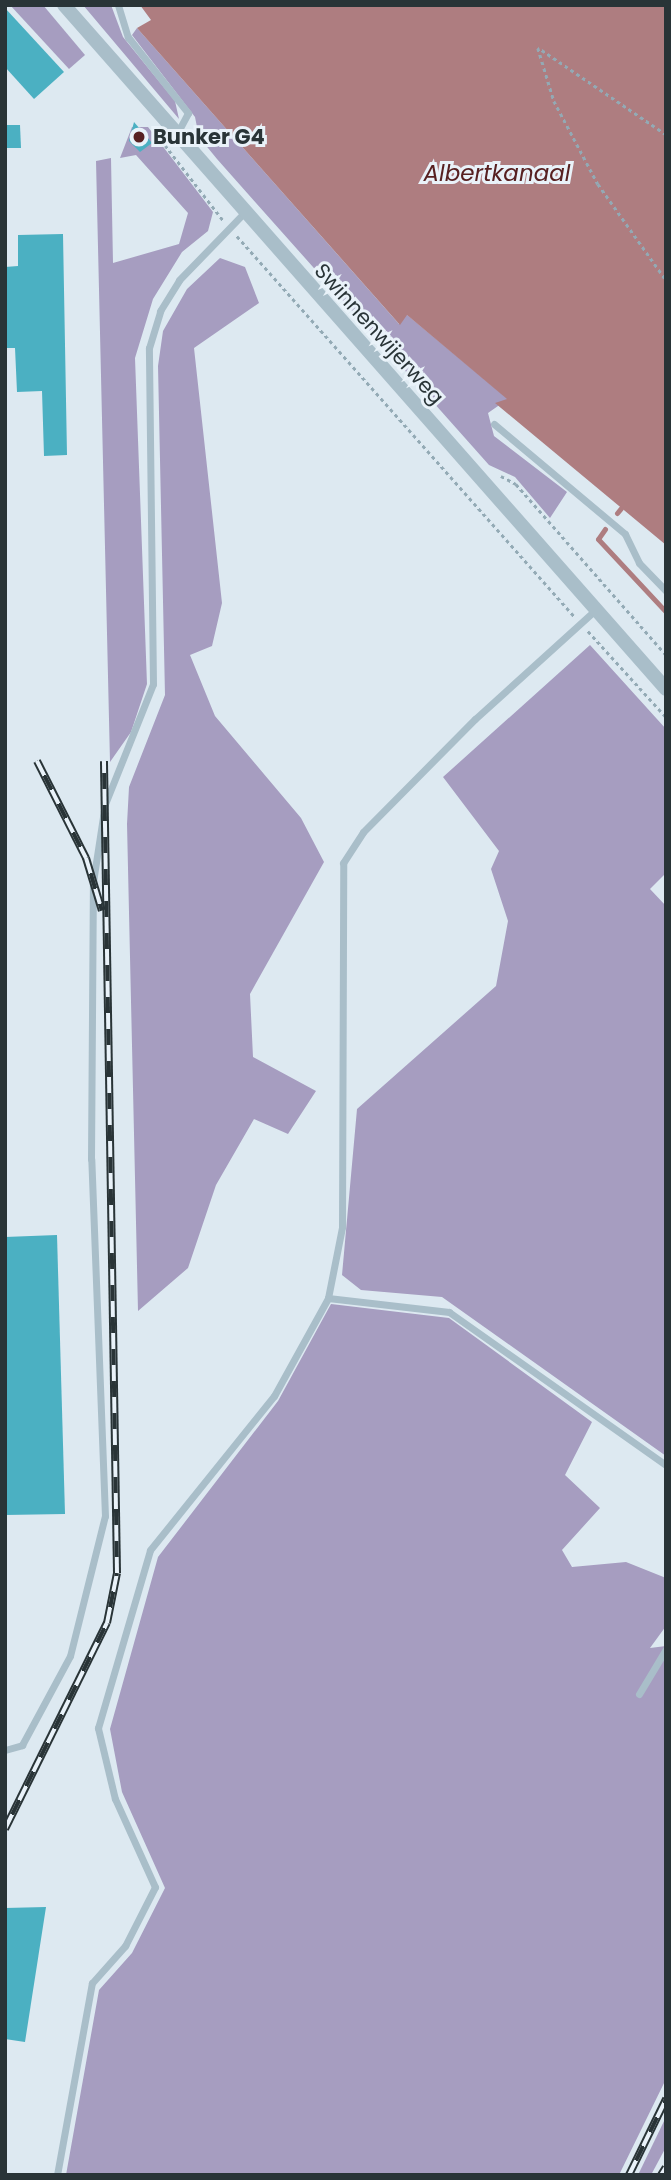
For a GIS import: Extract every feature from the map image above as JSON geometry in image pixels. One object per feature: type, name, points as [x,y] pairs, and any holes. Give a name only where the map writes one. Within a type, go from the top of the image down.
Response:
[{"type":"street","name":"Swinnenwijerweg","points":[[64,5],[243,214],[666,689]]},
{"type":"lane","points":[[118,5],[128,37],[188,113],[176,136]]},
{"type":"lane","points":[[5,1751],[22,1745],[70,1656],[105,1516],[91,1159],[96,847],[105,804],[153,684],[149,348],[160,311],[179,280],[243,214]]},
{"type":"lane","points":[[494,425],[625,534],[639,563],[666,591]]},
{"type":"lane","points":[[57,2175],[92,1983],[125,1946],[155,1887],[115,1799],[99,1728],[150,1550],[274,1396],[328,1298],[342,1227],[343,863],[382,813],[594,611]]},
{"type":"lane","points":[[328,1298],[449,1312],[666,1465]]},
{"type":"lane","points":[[639,1694],[666,1649]]},
{"type":"path","points":[[666,135],[538,48],[554,101],[592,172],[666,280]]},
{"type":"path","points":[[160,136],[229,228],[666,717]]},
{"type":"path","points":[[489,470],[516,484],[666,655]]},
{"type":"shaded area","points":[[10,5],[43,5],[85,55],[69,69]]},
{"type":"shaded area","points":[[83,5],[111,5],[123,37],[175,101],[179,119]]},
{"type":"shaded area","points":[[137,28],[399,324],[406,314],[508,399],[488,413],[494,436],[567,492],[550,518],[515,477],[489,465],[217,159],[199,137],[195,117],[132,35]]},
{"type":"shaded area","points":[[132,127],[148,127],[213,212],[208,231],[182,252],[153,299],[135,358],[147,684],[131,732],[110,762],[96,161],[111,158],[113,263],[179,244],[188,213],[136,155],[120,158]]},
{"type":"shaded area","points":[[220,258],[245,267],[259,303],[194,348],[222,603],[212,646],[190,655],[215,716],[301,818],[324,862],[250,994],[253,1057],[316,1091],[288,1134],[254,1119],[216,1185],[188,1268],[138,1311],[127,824],[129,787],[165,695],[158,366],[163,331],[187,289]]},
{"type":"shaded area","points":[[590,645],[666,729],[666,873],[650,889],[666,906],[666,1456],[442,1297],[361,1290],[342,1275],[357,1109],[496,986],[508,921],[491,869],[499,851],[443,777]]},
{"type":"shaded area","points":[[331,1304],[449,1318],[592,1422],[565,1475],[600,1508],[562,1550],[572,1567],[626,1562],[666,1578],[666,1626],[650,1648],[666,1646],[666,2079],[619,2175],[66,2175],[99,1990],[132,1953],[165,1888],[122,1792],[110,1729],[158,1557],[278,1401]]},
{"type":"shaded area","points":[[666,2117],[666,2147],[651,2175],[638,2175]]},
{"type":"water","name":"Albertkanaal","points":[[140,5],[666,5],[666,545],[495,403],[507,399],[407,315],[400,325],[137,28],[151,20]]},
{"type":"building","points":[[5,8],[64,72],[34,99],[5,67]]},
{"type":"building","name":"Bunker G4","points":[[134,122],[152,143],[140,152],[129,141]]},
{"type":"building","points":[[5,125],[20,125],[21,148],[5,148]]},
{"type":"building","points":[[63,234],[67,455],[44,456],[42,391],[17,392],[15,348],[5,348],[5,267],[18,266],[18,235]]},
{"type":"building","points":[[57,1235],[65,1514],[5,1515],[5,1237]]},
{"type":"building","points":[[46,1907],[25,2042],[5,2039],[5,1908]]},
{"type":"waterway","points":[[617,513],[621,508]]},
{"type":"waterway","points":[[605,529],[598,539],[666,612]]},
{"type":"railway","points":[[37,761],[86,858],[102,911]]},
{"type":"railway","points":[[5,1829],[107,1623],[117,1573],[104,761]]},
{"type":"railway","points":[[629,2175],[666,2099]]},
{"type":"railway","points":[[661,2175],[666,2167]]},
{"type":"place","name":"Bunker G4","points":[[139,137]]}]
